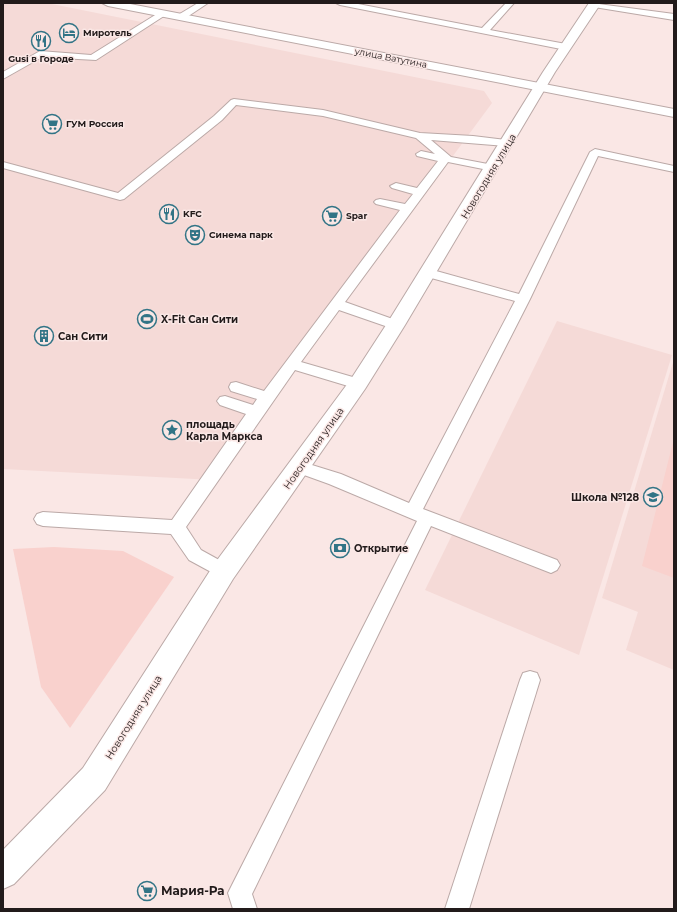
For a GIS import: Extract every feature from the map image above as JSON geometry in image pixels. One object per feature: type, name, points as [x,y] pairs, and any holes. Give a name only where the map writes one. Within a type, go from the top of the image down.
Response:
[{"type":"street","name":"улица Ватутина","points":[[108,3],[540,88],[674,112]]},
{"type":"street","name":"Новогодняя улица","points":[[3,872],[94,780],[224,571],[358,384],[429,273],[540,88],[595,4]]},
{"type":"lane","points":[[182,18],[204,3]]},
{"type":"lane","points":[[340,3],[566,47]]},
{"type":"lane","points":[[382,11],[392,3]]},
{"type":"lane","points":[[484,31],[510,3]]},
{"type":"lane","points":[[595,4],[674,17]]},
{"type":"lane","points":[[3,76],[40,54],[93,58],[163,14]]},
{"type":"lane","points":[[299,99],[323,113]]},
{"type":"lane","points":[[3,165],[120,197],[218,118],[234,102],[323,113],[409,137],[446,157]]},
{"type":"lane","points":[[409,137],[473,139],[506,143]]},
{"type":"lane","points":[[245,909],[240,892],[523,299],[596,152],[674,169]]},
{"type":"lane","points":[[421,154],[446,157],[493,168]]},
{"type":"lane","points":[[176,526],[256,412],[446,157]]},
{"type":"lane","points":[[396,186],[419,192]]},
{"type":"lane","points":[[378,205],[405,212]]},
{"type":"lane","points":[[429,273],[523,299]]},
{"type":"lane","points":[[336,304],[396,325]]},
{"type":"lane","points":[[292,364],[358,384]]},
{"type":"lane","points":[[236,388],[267,397]]},
{"type":"lane","points":[[225,401],[256,412]]},
{"type":"lane","points":[[299,467],[335,479],[420,515],[551,565]]},
{"type":"lane","points":[[43,519],[176,526]]},
{"type":"lane","points":[[176,526],[195,555],[224,571]]},
{"type":"lane","points":[[457,909],[530,680]]},
{"type":"shaded area","points":[[3,3],[47,3],[484,91],[492,103],[214,480],[3,469]]},
{"type":"shaded area","points":[[557,321],[672,355],[579,655],[425,590]]},
{"type":"shaded area","name":"Школа №128","points":[[674,359],[674,670],[626,650],[638,612],[602,598]]},
{"type":"shaded area","points":[[674,438],[674,578],[642,566]]},
{"type":"shaded area","points":[[54,547],[123,551],[174,577],[70,728],[41,687],[13,549]]},
{"type":"place","name":"Миротель","points":[[69,33]]},
{"type":"place","name":"Gusi в Городе","points":[[41,41]]},
{"type":"place","name":"ГУМ Россия","points":[[52,124]]},
{"type":"place","name":"KFC","points":[[169,214]]},
{"type":"place","name":"Spar","points":[[332,216]]},
{"type":"place","name":"Синема парк","points":[[195,235]]},
{"type":"place","name":"X-Fit Сан Сити","points":[[147,319]]},
{"type":"place","name":"Сан Сити","points":[[44,336]]},
{"type":"place","name":"площадь Карла Маркса","points":[[172,430]]},
{"type":"place","name":"Школа №128","points":[[653,497]]},
{"type":"place","name":"Открытие","points":[[340,548]]},
{"type":"place","name":"Мария-Ра","points":[[147,891]]}]
